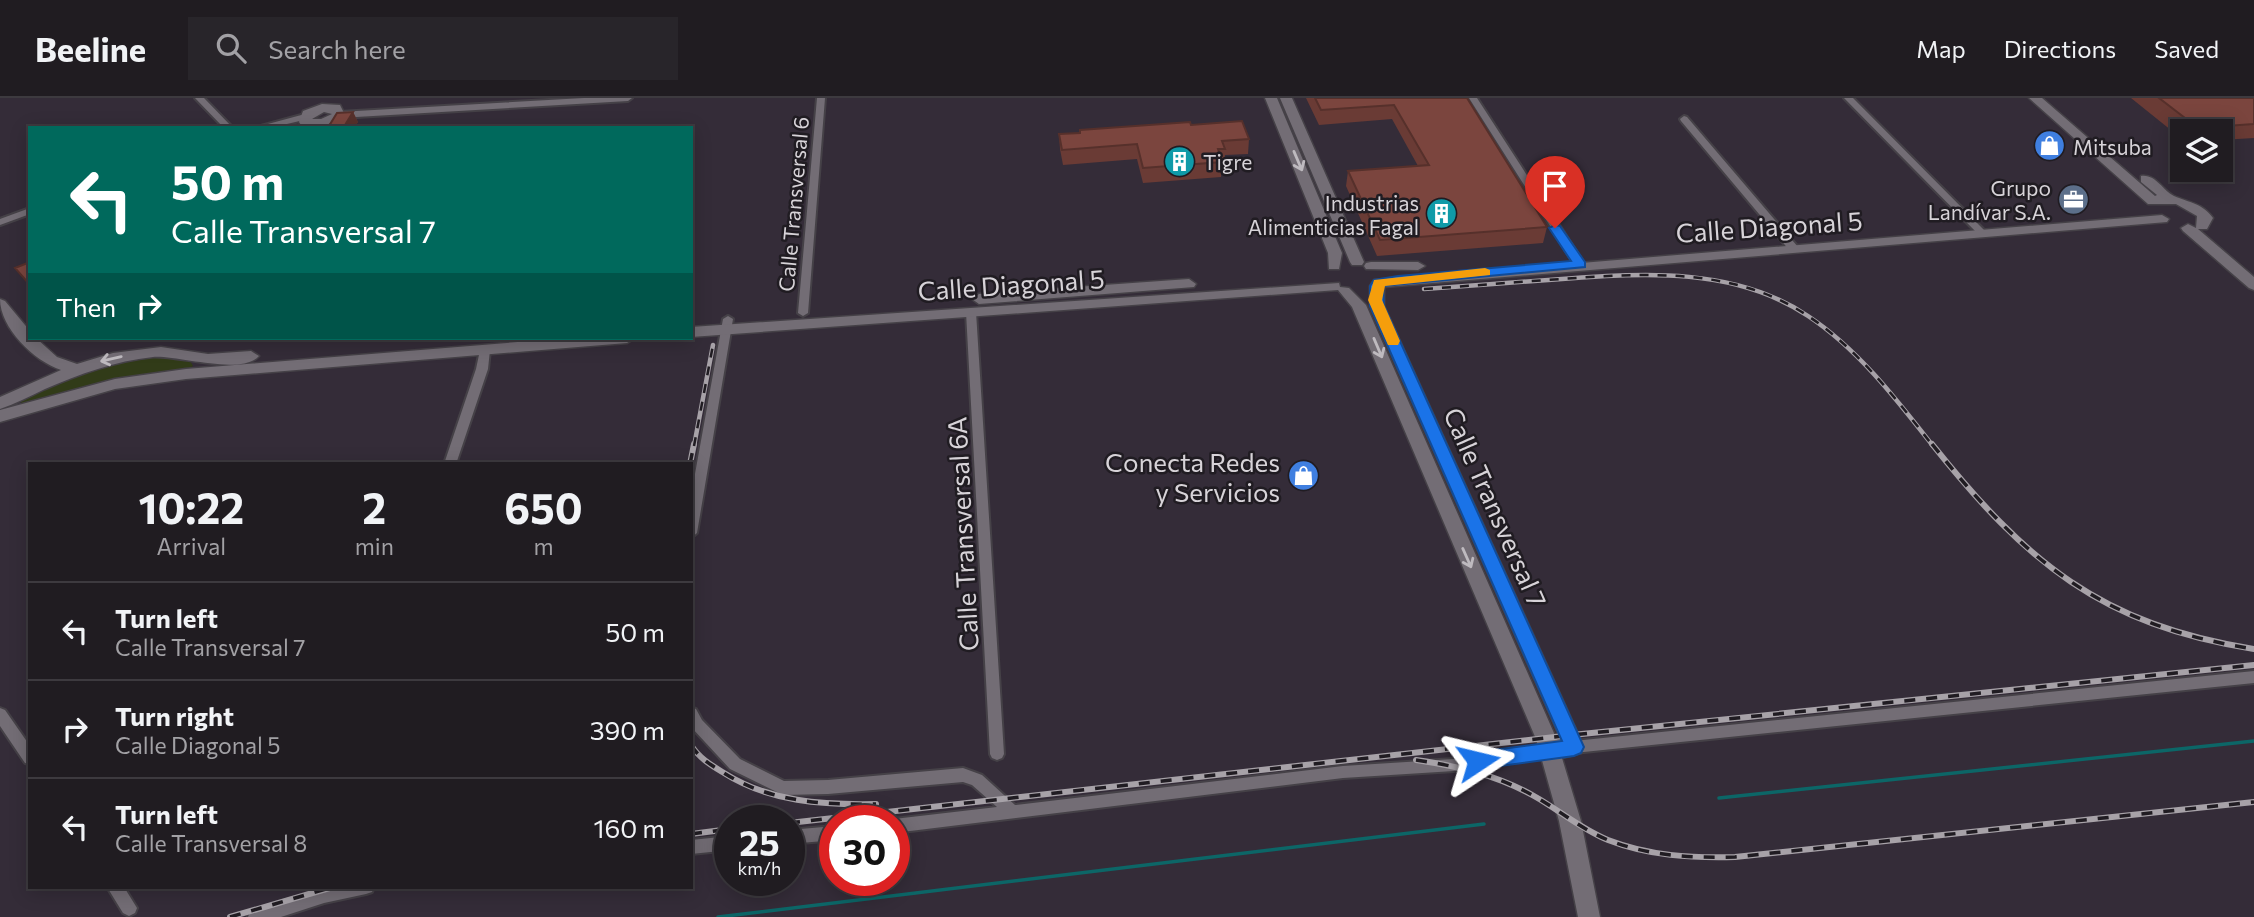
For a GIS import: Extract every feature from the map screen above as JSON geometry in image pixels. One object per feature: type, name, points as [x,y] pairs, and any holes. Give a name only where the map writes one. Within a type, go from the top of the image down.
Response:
[{"type":"main road","name":"Calle Transversal 7","points":[[1271,98],[1335,253],[1335,279],[1359,305],[1550,750],[1570,821],[1588,917]]},
{"type":"main road","points":[[1286,98],[1324,186],[1364,264]]},
{"type":"main road","points":[[2035,98],[2155,210],[2195,227],[2254,270]]},
{"type":"main road","points":[[2052,98],[2170,199],[2197,209],[2206,218],[2195,227]]},
{"type":"main road","points":[[333,107],[317,126],[308,124],[305,117],[311,111],[333,107]]},
{"type":"main road","points":[[2058,118],[2073,117]]},
{"type":"main road","points":[[1309,187],[1324,186]]},
{"type":"main road","name":"Calle Diagonal 5","points":[[1335,279],[1344,262],[1400,268],[1577,260],[1790,244],[1977,229],[2155,210],[2170,199]]},
{"type":"main road","points":[[2195,227],[2254,285]]},
{"type":"main road","name":"Calle Diagonal 5","points":[[693,332],[803,313],[1044,300],[1335,279],[1359,293],[1378,284],[1577,260]]},
{"type":"main road","name":"Calle Transversal 7","points":[[1364,264],[1378,274],[1377,306],[1574,747]]},
{"type":"main road","name":"Calle Diagonal 5","points":[[693,322],[727,324],[971,312],[1044,300]]},
{"type":"main road","points":[[0,304],[28,337]]},
{"type":"main road","points":[[31,340],[45,357],[64,367],[75,369]]},
{"type":"main road","points":[[149,352],[176,340]]},
{"type":"main road","points":[[11,403],[186,374],[481,340]]},
{"type":"main road","points":[[0,416],[11,403],[31,389],[75,369],[112,358],[149,352],[195,350],[348,355],[485,350],[601,340]]},
{"type":"main road","points":[[186,374],[198,367],[195,350]]},
{"type":"main road","points":[[31,389],[40,376],[45,357]]},
{"type":"main road","points":[[1391,379],[1410,377]]},
{"type":"main road","points":[[1450,518],[1472,516]]},
{"type":"main road","points":[[1511,656],[1531,652]]},
{"type":"main road","points":[[1550,750],[1574,747]]},
{"type":"street","points":[[200,98],[227,126]]},
{"type":"street","points":[[333,107],[628,98]]},
{"type":"street","name":"Calle Transversal 6","points":[[803,313],[821,98]]},
{"type":"street","points":[[1473,98],[1577,260]]},
{"type":"street","points":[[1848,98],[1977,229]]},
{"type":"street","points":[[266,126],[305,117]]},
{"type":"street","points":[[1684,119],[1790,244]]},
{"type":"street","points":[[0,222],[28,212]]},
{"type":"street","name":"Calle Transversal 6A","points":[[971,312],[997,754]]},
{"type":"street","points":[[693,521],[727,324]]},
{"type":"street","points":[[451,462],[482,369],[485,350]]},
{"type":"street","points":[[1574,747],[2254,677]]},
{"type":"street","points":[[0,713],[28,755]]},
{"type":"street","points":[[693,717],[736,764],[783,788],[828,788],[963,775],[977,780],[1013,812]]},
{"type":"street","points":[[910,824],[1343,772],[1454,765],[1550,750]]},
{"type":"street","points":[[693,847],[714,845]]},
{"type":"street","points":[[116,889],[129,908]]},
{"type":"street","points":[[256,917],[357,889]]},
{"type":"shaded area","points":[[0,98],[2254,98],[2254,917],[0,917]]},
{"type":"green space","points":[[165,356],[189,359],[193,366],[184,371],[23,406],[20,401],[53,381],[89,368]]},
{"type":"building","name":"Industrias Alimenticias Fagal","points":[[1315,98],[1467,98],[1547,227],[1380,240],[1348,171],[1429,165],[1394,105],[1321,110]]},
{"type":"building","points":[[2159,98],[2254,98],[2254,124],[2233,126],[2233,119],[2186,119]]},
{"type":"building","points":[[353,112],[345,125],[329,126],[337,113]]},
{"type":"building","points":[[1242,121],[1249,139],[1222,141],[1225,149],[1218,149],[1222,162],[1143,168],[1137,144],[1062,150],[1059,134],[1190,122],[1191,125]]},
{"type":"building","points":[[28,263],[28,283],[15,268]]},
{"type":"waterway","points":[[1719,798],[2254,741]]},
{"type":"waterway","points":[[718,917],[1484,824]]},
{"type":"railway","points":[[1424,289],[1626,275],[1689,277],[1751,289],[1780,300],[1808,316],[1844,344],[1876,376],[1933,446]]},
{"type":"railway","points":[[694,446],[713,345]]},
{"type":"railway","points":[[690,462],[694,444]]},
{"type":"railway","points":[[1932,444],[2000,522],[2071,582],[2110,605],[2152,623],[2200,638],[2254,649]]},
{"type":"railway","points":[[805,821],[1572,735],[2254,665]]},
{"type":"railway","points":[[693,748],[714,767],[742,783],[778,796],[836,804],[876,804]]},
{"type":"railway","points":[[1416,760],[1462,768],[1506,782],[1608,840],[1639,850],[1686,856],[1735,857],[2254,802]]},
{"type":"railway","points":[[693,834],[714,831]]},
{"type":"railway","points":[[230,917],[326,889]]},
{"type":"slow traffic","points":[[1393,341],[1375,300],[1379,283],[1485,272]]},
{"type":"place","name":"Mitsuba","points":[[2050,146]]},
{"type":"place","name":"Tigre","points":[[1180,161]]},
{"type":"place","name":"Grupo Landívar S.A.","points":[[2074,199]]},
{"type":"place","name":"Industrias Alimenticias Fagal","points":[[1442,214]]},
{"type":"place","name":"Conecta Redes y Servicios","points":[[1303,476]]},
{"type":"route","points":[[1478,761],[1574,747],[1377,306],[1377,286],[1379,283],[1398,280],[1580,265],[1555,228]]}]
